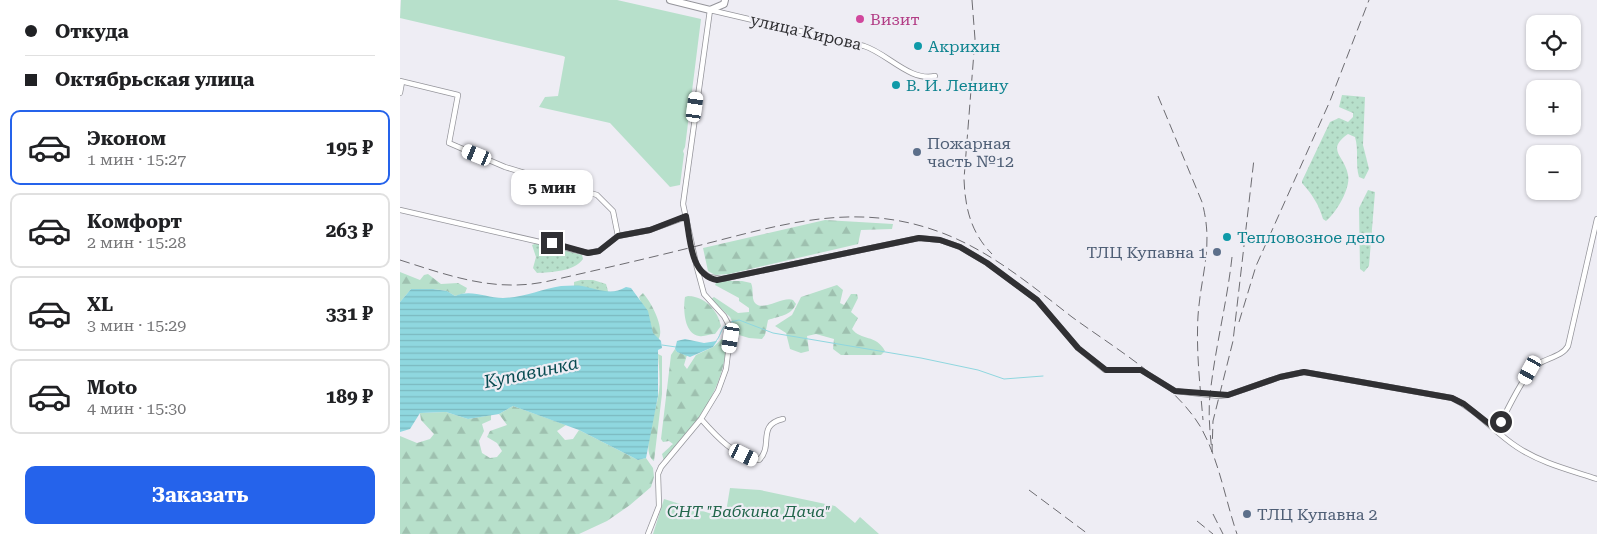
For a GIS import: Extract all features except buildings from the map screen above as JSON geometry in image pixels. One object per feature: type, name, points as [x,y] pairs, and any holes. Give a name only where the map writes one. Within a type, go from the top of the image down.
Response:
[{"type":"street","name":"улица Кирова","points":[[670,0],[864,46],[883,54],[917,76],[935,76]]},
{"type":"street","points":[[648,534],[659,506],[658,474],[661,467],[701,419],[722,383],[732,332],[724,316],[704,294],[686,216],[683,190],[710,10],[724,4],[725,0]]},
{"type":"street","points":[[400,93],[401,82],[458,95],[449,143],[505,167],[597,195],[613,211],[618,236]]},
{"type":"street","points":[[400,210],[588,253],[599,251],[618,236],[650,230],[686,216]]},
{"type":"street","points":[[1497,430],[1530,370],[1546,359],[1562,354],[1568,346],[1597,219]]},
{"type":"street","points":[[698,268],[709,277],[722,279],[919,238],[940,240],[960,247],[987,263],[1037,300],[1059,329],[1093,362],[1106,370],[1147,372],[1175,391],[1228,395],[1292,374],[1316,373],[1452,398],[1464,404],[1516,446],[1535,458],[1597,479]]},
{"type":"street","points":[[701,419],[721,441],[744,455],[759,460],[765,453],[768,428],[774,421],[783,419]]},
{"type":"green space","points":[[401,0],[617,0],[701,19],[680,185],[670,187],[610,123],[539,107],[545,97],[558,96],[565,57],[400,18]]},
{"type":"green space","points":[[1342,95],[1365,97],[1363,145],[1369,169],[1364,179],[1359,177],[1355,137],[1348,134],[1338,144],[1337,149],[1348,175],[1347,187],[1338,206],[1326,221],[1323,219],[1317,204],[1302,181],[1330,122],[1339,118],[1348,122],[1353,117],[1353,113],[1339,107]]},
{"type":"green space","points":[[1368,190],[1375,192],[1369,266],[1364,272],[1360,269],[1359,208]]},
{"type":"green space","points":[[825,220],[893,224],[892,229],[861,230],[858,244],[729,274],[715,275],[708,271],[703,248]]},
{"type":"green space","points":[[537,243],[582,255],[583,259],[574,267],[568,269],[537,273],[533,268],[536,257],[532,245]]},
{"type":"green space","points":[[400,272],[420,280],[424,275],[428,274],[441,284],[458,283],[467,288],[465,293],[455,296],[447,291],[411,289],[400,302]]},
{"type":"green space","points":[[593,280],[606,284],[608,291],[607,293],[574,286],[574,282]]},
{"type":"green space","points":[[724,281],[751,283],[754,301],[759,305],[768,305],[789,299],[793,300],[796,304],[788,313],[768,320],[765,335],[762,339],[739,335],[730,317],[711,299],[714,297],[738,313],[749,312],[749,308],[739,301],[739,298],[715,285]]},
{"type":"green space","points":[[837,285],[843,290],[840,303],[844,305],[851,294],[857,294],[858,298],[851,312],[858,318],[852,329],[856,333],[877,342],[885,351],[881,355],[841,355],[833,349],[834,339],[816,334],[807,336],[809,351],[801,353],[790,349],[786,333],[775,326],[792,315],[801,297]]},
{"type":"green space","points":[[643,293],[659,323],[660,335],[658,340],[653,334],[639,297]]},
{"type":"green space","points":[[688,296],[705,301],[713,309],[721,326],[715,334],[699,336],[690,331],[687,326],[684,308],[685,297]]},
{"type":"green space","points":[[723,338],[727,340],[725,359],[714,391],[697,420],[664,461],[662,454],[673,444],[669,441],[663,442],[661,439],[671,355],[675,349],[677,352],[687,355],[684,365],[687,369],[696,355],[713,347]]},
{"type":"green space","points":[[658,354],[662,356],[662,394],[654,461],[648,449],[659,392]]},
{"type":"green space","points":[[513,406],[566,425],[557,431],[565,440],[573,439],[579,430],[638,460],[646,458],[653,468],[654,477],[651,487],[607,521],[579,534],[400,534],[400,436],[417,443],[430,439],[434,434],[421,420],[420,413],[446,412],[468,419],[491,415],[491,420],[482,424],[484,431],[479,441],[482,453],[490,458],[497,457],[502,451],[497,443],[487,437],[490,431],[507,425],[499,414]]},
{"type":"green space","name":"СНТ \"Бабкина Дача\"","points":[[730,488],[760,490],[835,506],[855,523],[860,517],[879,534],[653,534],[664,499],[725,518]]},
{"type":"water","name":"Купавинка","points":[[561,286],[582,286],[610,291],[626,287],[631,288],[648,311],[653,333],[661,341],[662,348],[658,350],[658,396],[646,458],[638,460],[579,430],[513,406],[499,414],[468,419],[446,412],[420,413],[410,429],[400,432],[400,302],[411,289],[447,291],[455,296],[467,293],[503,298],[517,297]]},
{"type":"water","points":[[685,339],[704,343],[717,341],[713,347],[690,357],[677,352],[675,349],[677,341]]},
{"type":"waterway","points":[[731,322],[739,320],[773,333],[921,358],[978,370],[1004,379],[1043,376]]},
{"type":"waterway","points":[[715,342],[726,325]]},
{"type":"waterway","points":[[662,345],[676,347]]},
{"type":"railway","points":[[972,0],[975,39],[964,179],[970,220],[979,238],[992,254]]},
{"type":"railway","points":[[1239,322],[1256,266],[1330,101],[1369,0]]},
{"type":"railway","points":[[1158,96],[1202,202],[1205,218],[1207,247],[1198,316],[1203,420]]},
{"type":"railway","points":[[1232,257],[1210,395],[1209,416],[1212,452],[1213,421],[1233,341],[1254,159]]},
{"type":"railway","points":[[400,260],[455,277],[492,284],[510,285],[549,281],[757,231],[819,219],[849,217],[880,218],[912,224],[945,234],[996,260],[1012,271],[1141,366],[1174,395],[1188,410],[1207,439],[1217,465],[1237,534]]},
{"type":"railway","points":[[1029,490],[1088,534]]},
{"type":"railway","points":[[1213,514],[1223,534]]},
{"type":"railway","points":[[1197,521],[1213,534]]},
{"type":"place","name":"Визит","points":[[860,19]]},
{"type":"place","name":"Акрихин","points":[[918,46]]},
{"type":"place","name":"В. И. Ленину","points":[[896,85]]},
{"type":"place","name":"Пожарная часть №12","points":[[917,152]]},
{"type":"place","name":"Тепловозное депо","points":[[1227,237]]},
{"type":"place","name":"ТЛЦ Купавна 1","points":[[1217,252]]},
{"type":"place","name":"ТЛЦ Купавна 2","points":[[1247,514]]},
{"type":"route","points":[[552,243],[588,253],[599,251],[618,236],[650,230],[686,216],[698,268],[702,273],[717,280],[919,238],[940,240],[960,247],[987,263],[1037,300],[1059,329],[1093,362],[1106,370],[1141,370],[1175,391],[1210,396],[1228,395],[1292,374],[1316,373],[1452,398],[1464,404],[1497,430],[1501,422]]}]
